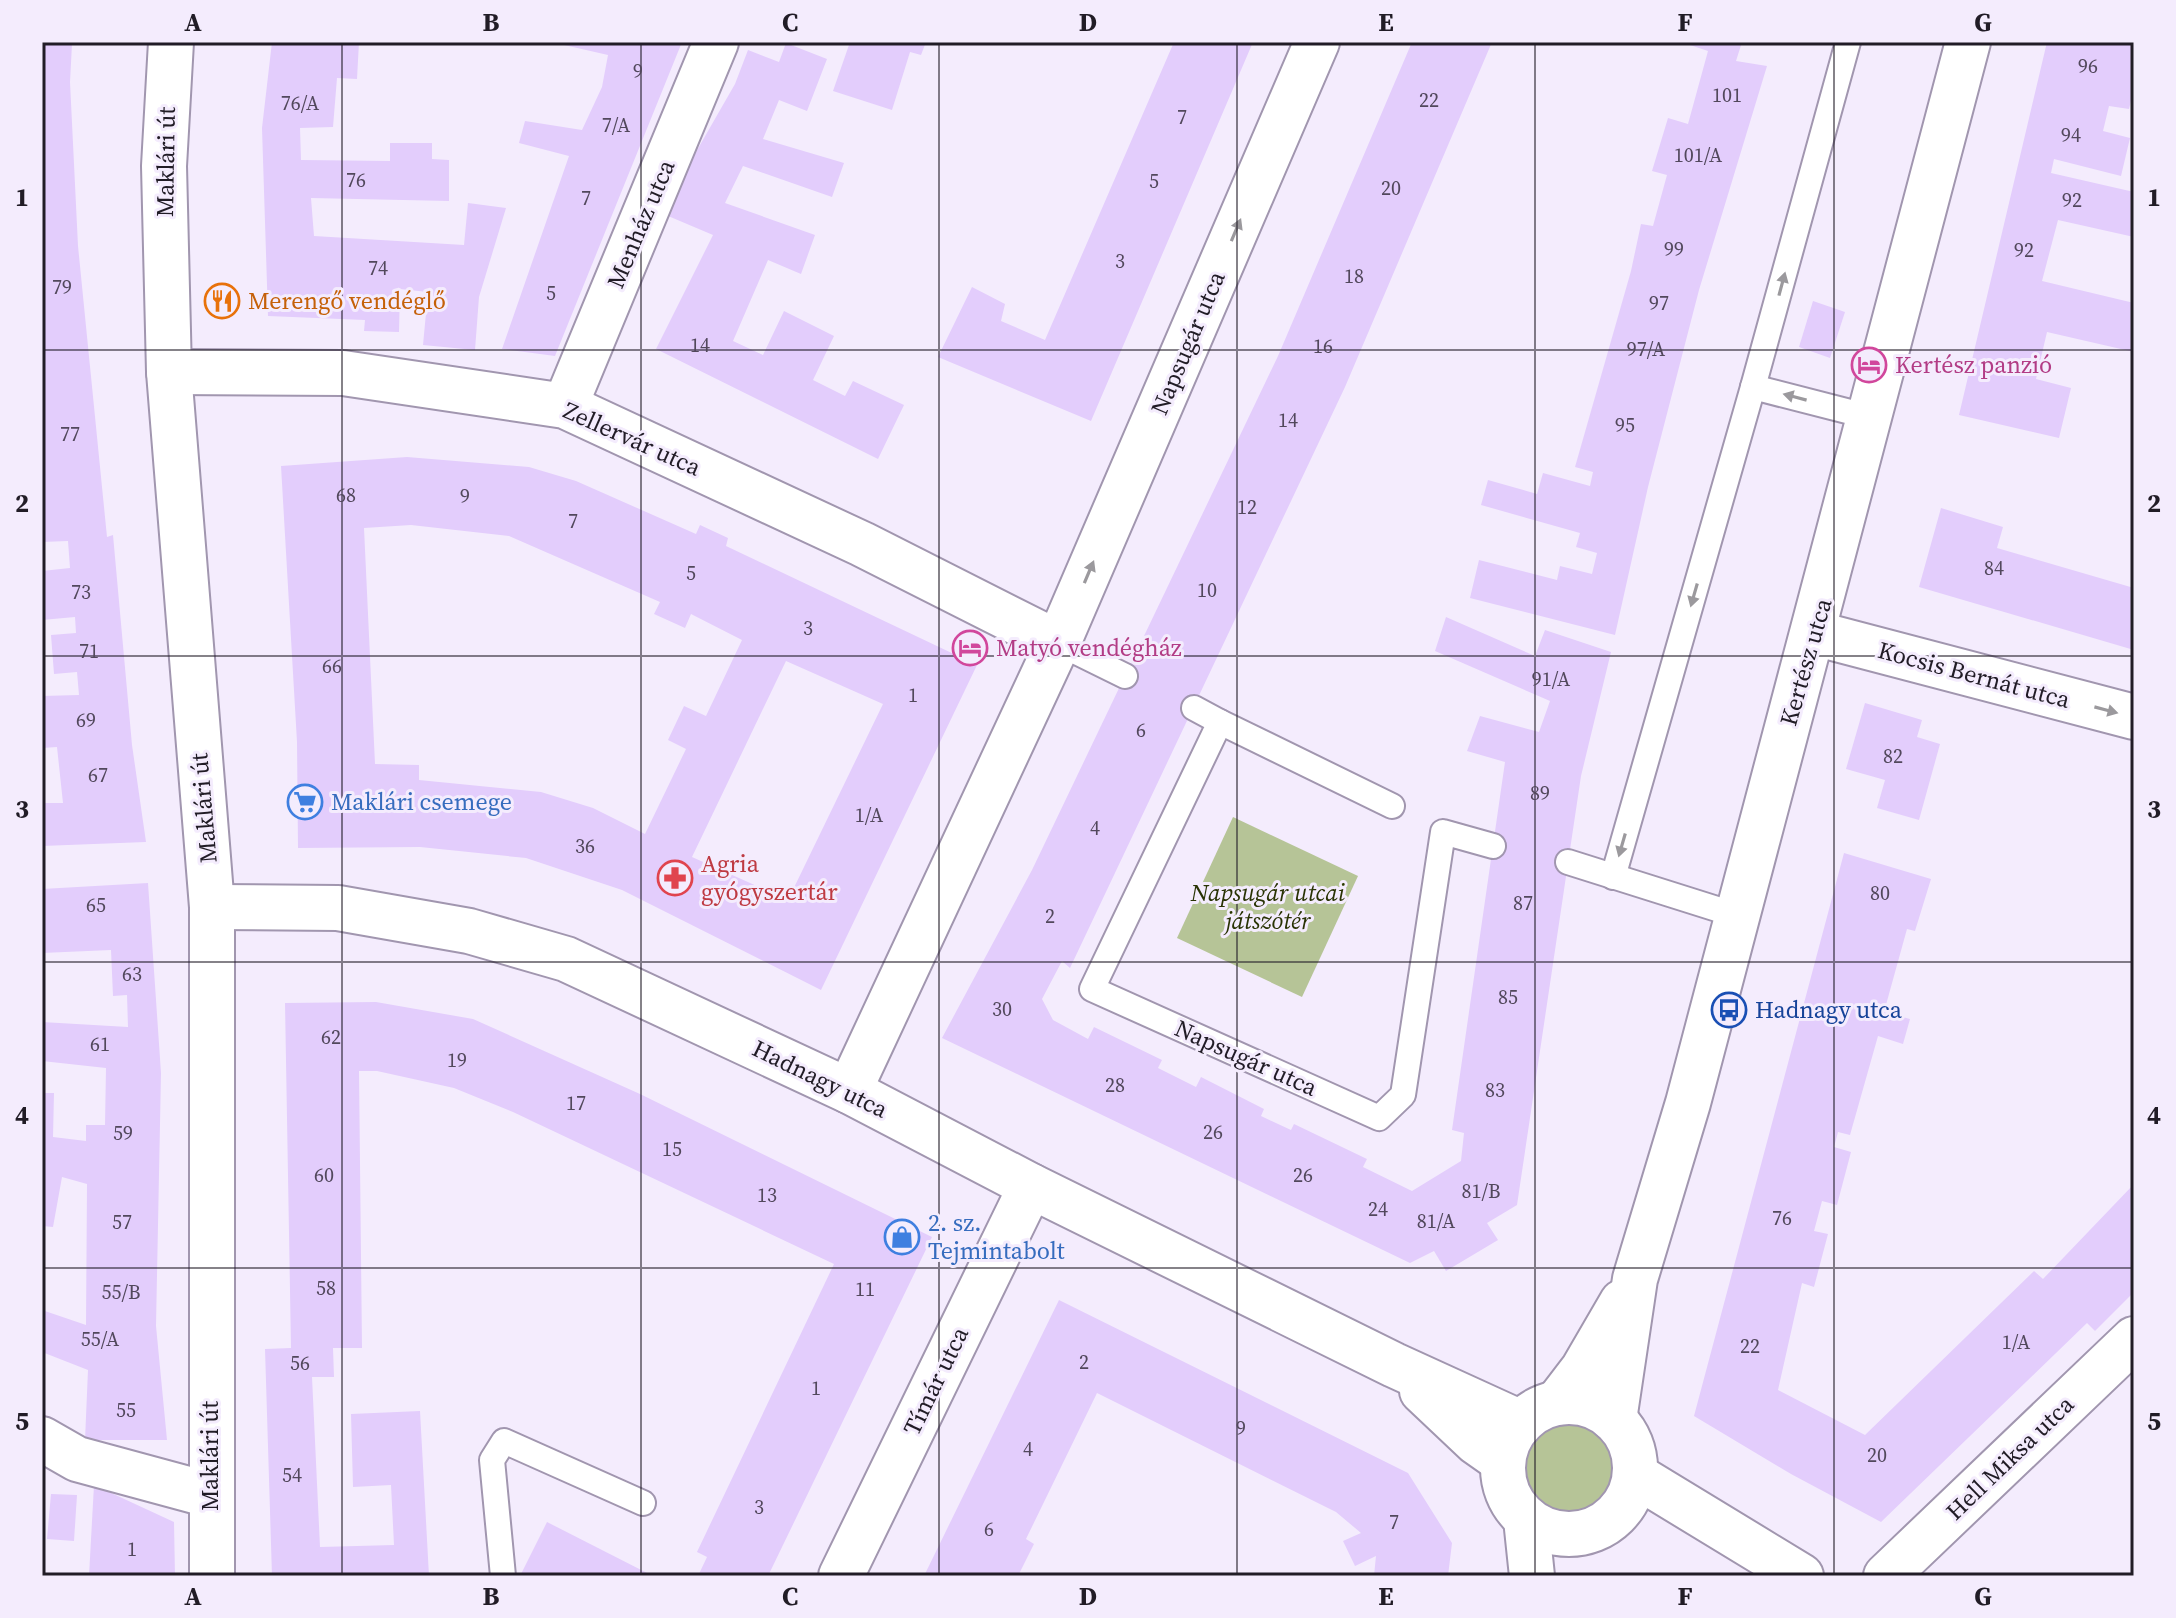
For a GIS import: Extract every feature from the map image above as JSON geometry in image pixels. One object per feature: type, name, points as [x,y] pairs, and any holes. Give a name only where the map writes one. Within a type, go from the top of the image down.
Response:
[{"type":"street","name":"Maklári út","points":[[171,42],[164,166],[169,372],[212,907],[212,1576]]},
{"type":"street","name":"Menház utca","points":[[565,406],[716,42]]},
{"type":"street","name":"Napsugár utca","points":[[849,1091],[1058,643],[1317,42]]},
{"type":"street","name":"Kertész utca","points":[[1614,1420],[1635,1279],[1688,1103],[1968,42]]},
{"type":"street","name":"Zellervár utca","points":[[169,372],[343,373],[565,406],[862,544],[1058,643]]},
{"type":"street","name":"Kocsis Bernát utca","points":[[1814,633],[2134,717]]},
{"type":"street","name":"Hadnagy utca","points":[[212,907],[338,908],[469,931],[566,959],[849,1091],[1031,1186],[1394,1365],[1476,1442],[1527,1429]]},
{"type":"street","name":"Tímár utca","points":[[841,1576],[1031,1186]]},
{"type":"street","name":"Kertész utca","points":[[1527,1429],[1583,1369],[1635,1279]]},
{"type":"street","name":"Hell Miksa utca","points":[[1886,1576],[2134,1339]]},
{"type":"street","points":[[1588,1404],[1614,1420],[1627,1436],[1634,1454],[1627,1493],[1604,1525],[1571,1535],[1543,1529],[1526,1519],[1508,1492],[1527,1429],[1588,1404]]},
{"type":"street","points":[[42,1439],[77,1459],[210,1495]]},
{"type":"street","points":[[1627,1493],[1737,1538],[1801,1576]]},
{"type":"street","points":[[1526,1519],[1532,1576]]},
{"type":"street","points":[[1547,1576],[1550,1563],[1571,1535]]},
{"type":"lane","points":[[1613,877],[1848,42]]},
{"type":"lane","points":[[1753,387],[1870,417]]},
{"type":"lane","points":[[1058,643],[1125,676]]},
{"type":"lane","points":[[1194,708],[1392,806]]},
{"type":"lane","name":"Napsugár utca","points":[[1220,722],[1092,989],[1379,1118],[1403,1095],[1443,832],[1493,846]]},
{"type":"lane","points":[[1568,862],[1736,915]]},
{"type":"lane","points":[[503,1576],[492,1460],[504,1441],[643,1503]]},
{"type":"green space","name":"Napsugár utcai játszótér","points":[[1233,817],[1358,876],[1302,997],[1177,938]]},
{"type":"green space","points":[[1561,1423],[1579,1423],[1595,1430],[1608,1443],[1615,1459],[1615,1477],[1608,1493],[1595,1506],[1579,1513],[1561,1513],[1545,1506],[1532,1493],[1525,1477],[1525,1459],[1532,1443],[1545,1430]]},
{"type":"building","points":[[42,42],[72,44],[70,82],[78,246],[107,537],[113,535],[132,745],[146,842],[42,846],[42,803],[63,803],[57,747],[42,748],[42,696],[79,695],[77,672],[54,674],[51,635],[76,633],[75,617],[42,620],[42,571],[70,568],[68,541],[42,542]]},
{"type":"building","points":[[272,42],[359,42],[357,79],[337,78],[333,127],[300,128],[301,160],[390,161],[390,143],[432,143],[432,159],[449,160],[449,201],[311,198],[314,236],[464,245],[468,203],[506,208],[479,297],[475,350],[423,345],[428,292],[400,289],[399,332],[364,331],[365,320],[268,316],[262,128]]},
{"type":"building","points":[[551,42],[682,42],[555,356],[502,349],[569,156],[519,143],[525,121],[582,130],[602,87],[608,55]]},
{"type":"building","points":[[850,42],[926,42],[921,55],[910,52],[892,110],[833,91]]},
{"type":"building","points":[[1174,42],[1253,42],[1091,421],[938,357],[972,287],[1005,304],[1001,321],[1045,340]]},
{"type":"building","points":[[1412,42],[1492,42],[1345,387],[1070,968],[1062,961],[1042,999],[1053,1020],[1088,1039],[1094,1027],[1162,1060],[1158,1068],[1196,1087],[1201,1077],[1264,1109],[1261,1116],[1291,1130],[1294,1124],[1367,1159],[1363,1167],[1412,1191],[1461,1161],[1464,1133],[1452,1130],[1505,762],[1467,751],[1480,716],[1539,732],[1550,701],[1435,651],[1446,617],[1535,656],[1545,630],[1611,652],[1581,776],[1517,1205],[1487,1223],[1498,1240],[1446,1271],[1434,1251],[1410,1263],[942,1038],[1032,870],[1278,356]]},
{"type":"building","points":[[1681,42],[1742,42],[1736,61],[1767,66],[1699,290],[1648,487],[1615,635],[1470,598],[1479,560],[1557,580],[1560,566],[1592,574],[1597,553],[1576,547],[1580,533],[1481,505],[1488,480],[1537,494],[1543,473],[1590,486],[1593,472],[1575,467],[1631,271],[1641,224],[1653,226],[1667,175],[1652,171],[1668,118],[1688,124],[1708,51]]},
{"type":"building","points":[[2047,42],[2134,44],[2134,88],[2129,109],[2109,106],[2103,131],[2130,138],[2121,176],[2054,159],[2051,173],[2134,192],[2134,237],[2058,220],[2042,281],[2134,303],[2134,352],[2047,332],[2036,379],[2071,388],[2059,438],[1959,415]]},
{"type":"building","points":[[786,43],[827,59],[807,111],[779,100],[763,139],[844,163],[832,197],[743,166],[725,203],[815,235],[801,274],[768,260],[733,341],[763,355],[784,311],[834,336],[813,380],[845,396],[853,381],[904,405],[878,459],[656,349],[713,235],[661,213],[735,84],[748,50],[779,62]]},
{"type":"building","points":[[1813,301],[1845,312],[1830,358],[1799,347]]},
{"type":"building","points":[[407,457],[529,467],[576,481],[696,534],[700,525],[728,538],[726,546],[977,665],[821,990],[622,890],[526,858],[420,847],[298,848],[297,742],[281,466]],"holes":[[[411,525],[509,536],[660,602],[654,614],[685,628],[691,614],[742,640],[706,716],[684,706],[668,740],[686,749],[645,834],[593,808],[541,792],[419,780],[419,765],[375,764],[364,528]],[[786,661],[883,704],[788,900],[692,857]]]},
{"type":"building","points":[[1941,508],[2003,527],[1997,548],[2134,588],[2134,650],[1919,587]]},
{"type":"building","points":[[1865,703],[1922,720],[1917,737],[1940,744],[1919,820],[1877,808],[1885,780],[1846,769]]},
{"type":"building","points":[[1844,853],[1931,879],[1915,931],[1907,929],[1884,1012],[1910,1019],[1903,1044],[1878,1036],[1850,1135],[1838,1132],[1834,1147],[1851,1152],[1837,1205],[1822,1201],[1814,1231],[1828,1234],[1814,1287],[1802,1283],[1778,1390],[1865,1435],[2034,1271],[2043,1279],[2134,1184],[2134,1292],[2095,1331],[2087,1323],[1881,1522],[1791,1474],[1694,1416]]},
{"type":"building","points":[[148,883],[161,1073],[156,1326],[167,1440],[85,1440],[88,1370],[42,1352],[42,1310],[86,1325],[87,1184],[62,1177],[53,1227],[42,1226],[42,1093],[54,1093],[53,1137],[86,1141],[86,1125],[105,1125],[106,1068],[42,1061],[42,1022],[128,1027],[127,995],[113,996],[111,950],[42,953],[42,889]]},
{"type":"building","points":[[376,1002],[473,1019],[640,1094],[932,1237],[768,1576],[698,1576],[707,1557],[697,1552],[834,1264],[513,1112],[454,1088],[377,1071],[359,1071],[362,1348],[333,1348],[334,1377],[312,1377],[320,1547],[394,1545],[391,1485],[353,1487],[351,1414],[420,1411],[429,1576],[272,1576],[265,1349],[291,1348],[285,1003]]},
{"type":"building","points":[[1059,1300],[1408,1473],[1452,1543],[1448,1576],[1374,1576],[1376,1556],[1355,1566],[1343,1541],[1361,1533],[1336,1512],[1097,1393],[1026,1539],[1034,1544],[1018,1576],[924,1576]]},
{"type":"building","points":[[94,1485],[174,1522],[175,1576],[89,1576]]},
{"type":"building","points":[[51,1494],[77,1495],[74,1541],[47,1539]]},
{"type":"building","points":[[547,1522],[653,1576],[520,1576]]},
{"type":"place","name":"Merengő vendéglő","points":[[222,301]]},
{"type":"place","name":"Kertész panzió","points":[[1869,365]]},
{"type":"place","name":"Matyó vendégház","points":[[970,648]]},
{"type":"place","name":"Maklári csemege","points":[[305,802]]},
{"type":"place","name":"Agria gyógyszertár","points":[[675,878]]},
{"type":"place","name":"Hadnagy utca","points":[[1729,1010]]},
{"type":"place","name":"2. sz. Tejmintabolt","points":[[902,1237]]}]
